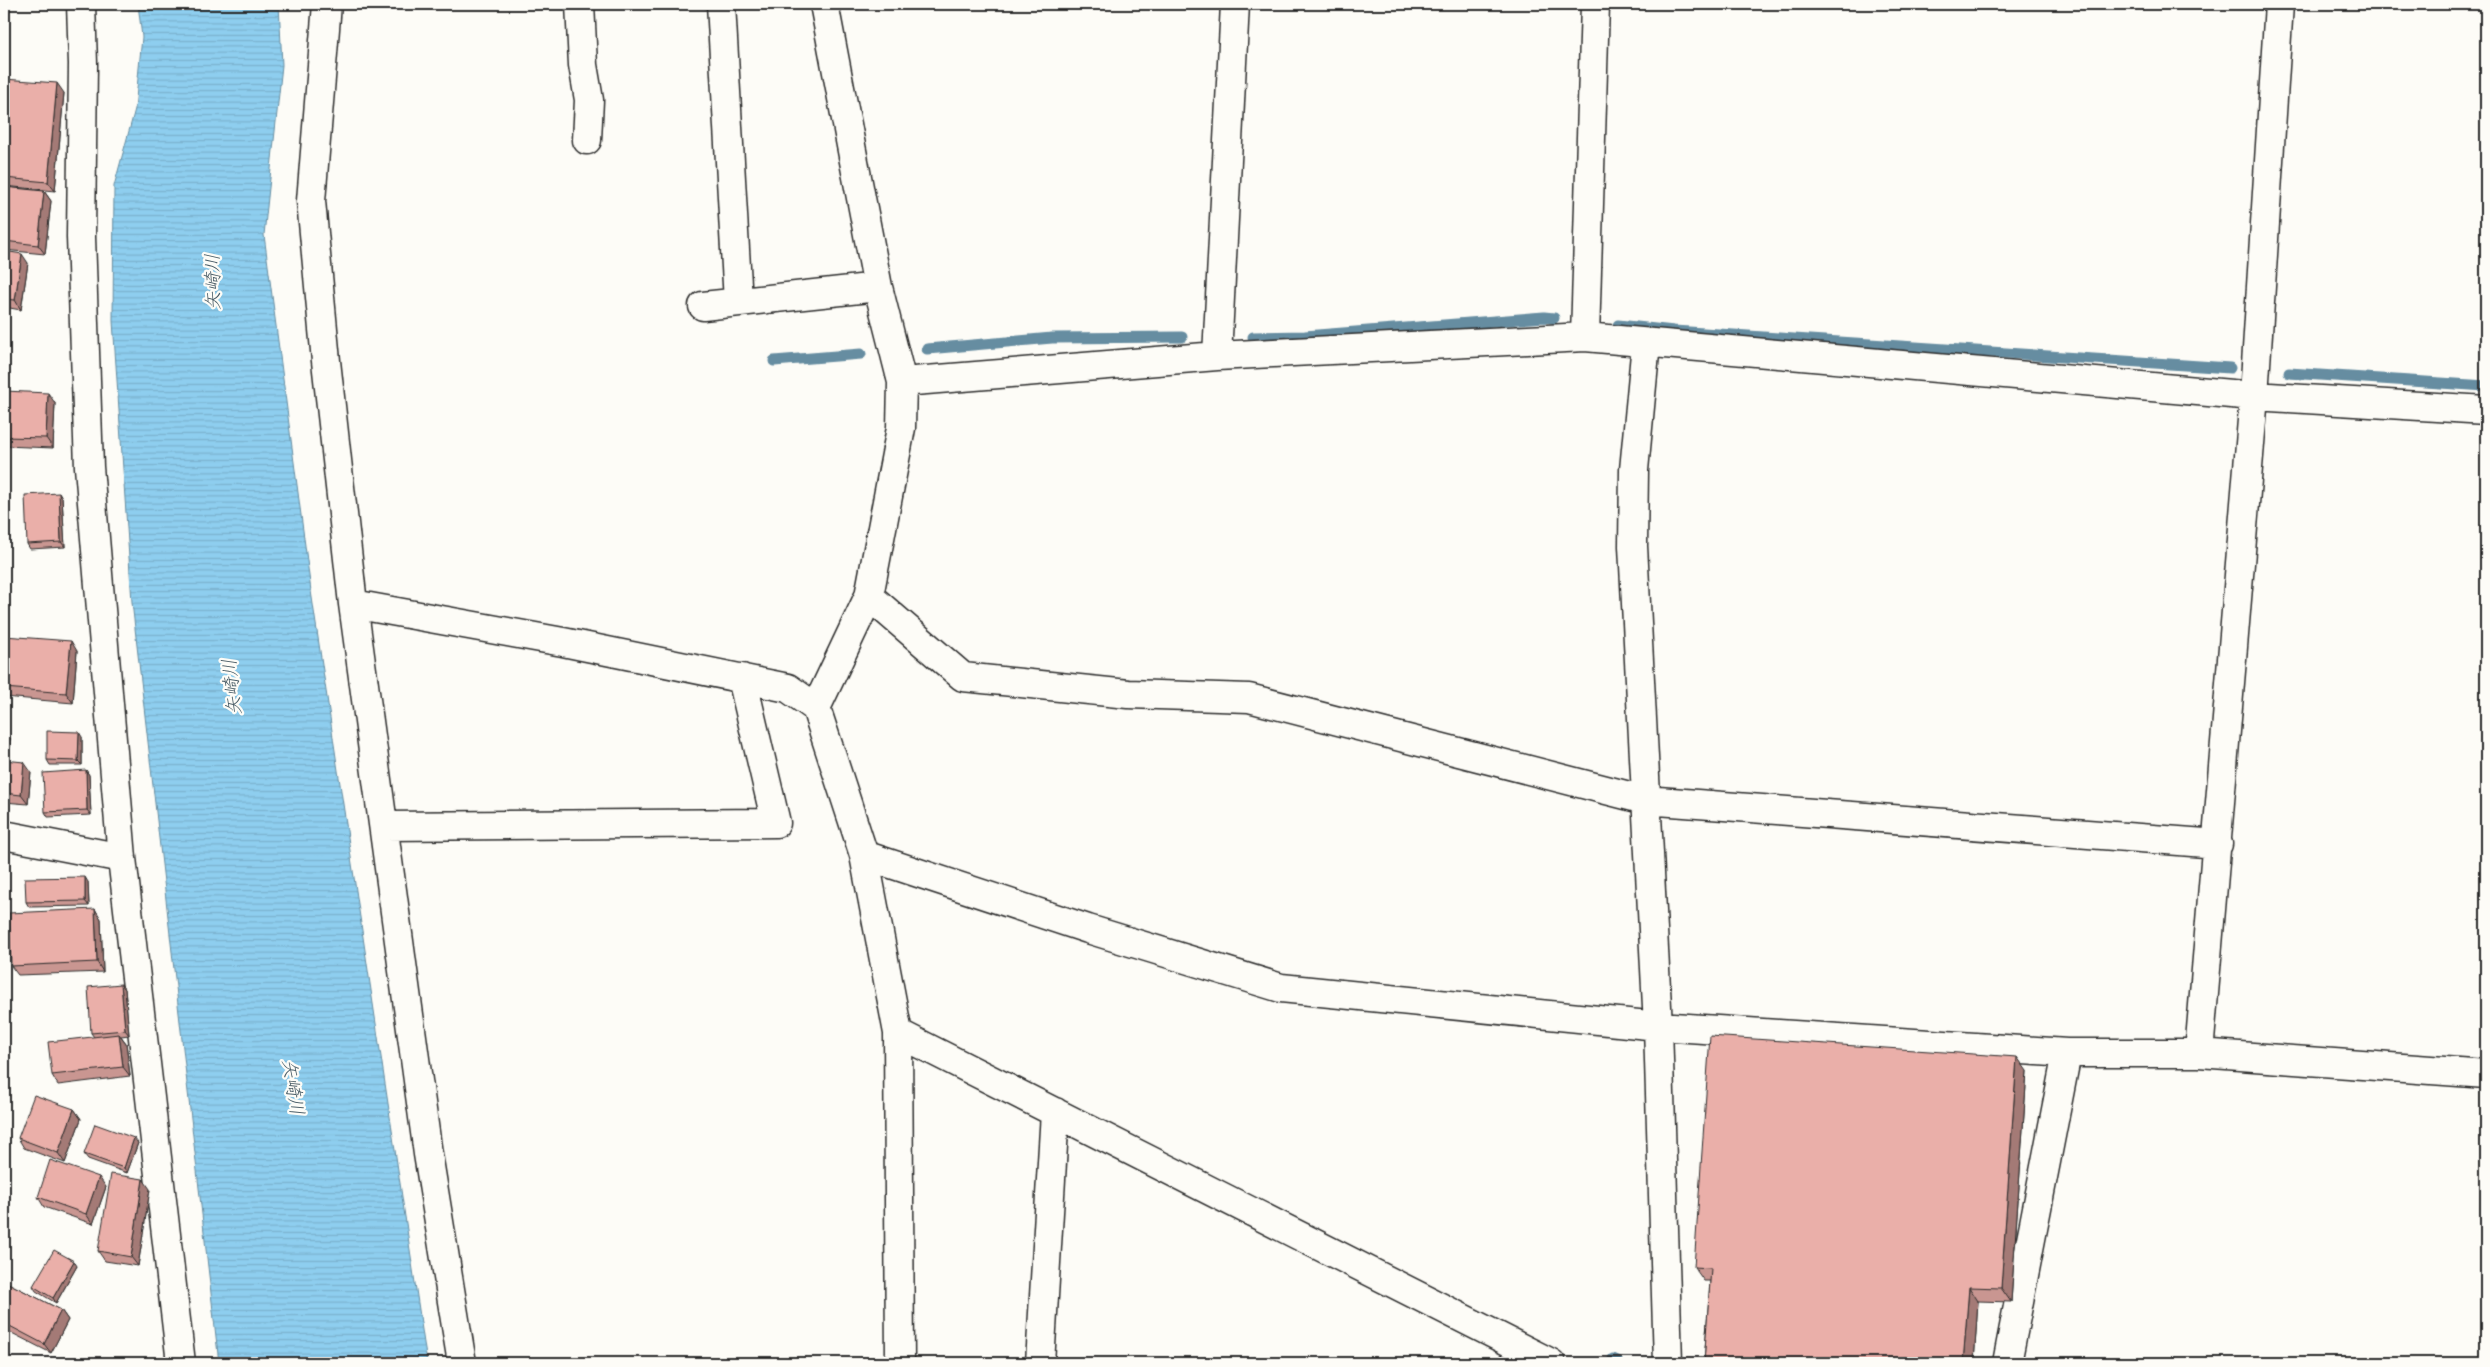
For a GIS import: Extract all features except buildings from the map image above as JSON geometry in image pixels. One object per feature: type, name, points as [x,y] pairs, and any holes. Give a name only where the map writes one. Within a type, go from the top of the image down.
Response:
[{"type":"street","points":[[81,4],[83,64],[81,237],[89,468],[122,858],[181,1363]]},
{"type":"street","points":[[327,4],[312,201],[353,604],[428,1154],[462,1363]]},
{"type":"street","points":[[580,4],[583,66],[590,100],[588,140]]},
{"type":"street","points":[[721,4],[738,302]]},
{"type":"street","points":[[816,708],[869,596],[901,428],[902,382],[878,287],[824,4]]},
{"type":"street","points":[[1217,356],[1235,4]]},
{"type":"street","points":[[1585,337],[1595,4]]},
{"type":"street","points":[[2199,1053],[2254,396],[2279,4]]},
{"type":"street","points":[[703,306],[878,287]]},
{"type":"street","points":[[902,382],[1217,356],[1585,337],[2254,396],[2486,410]]},
{"type":"street","points":[[1646,343],[1634,470],[1633,546],[1658,1026],[1668,1363]]},
{"type":"street","points":[[869,596],[963,677],[1128,694],[1249,698],[1645,800],[2218,844]]},
{"type":"street","points":[[353,604],[788,688],[816,708],[864,855],[898,1033],[900,1363]]},
{"type":"street","points":[[384,826],[776,823],[742,678]]},
{"type":"street","points":[[4,834],[122,858]]},
{"type":"street","points":[[864,855],[1088,929],[1281,988],[1658,1026],[2067,1053],[2199,1053],[2486,1074]]},
{"type":"street","points":[[898,1033],[1551,1363]]},
{"type":"street","points":[[2007,1363],[2067,1053]]},
{"type":"street","points":[[1040,1363],[1055,1112]]},
{"type":"water","name":"矢崎川","points":[[138,4],[279,4],[282,65],[264,235],[311,591],[427,1363],[219,1363],[132,602],[113,321],[114,186],[135,109],[142,37]]},
{"type":"waterway","points":[[1253,337],[1305,336],[1544,317],[1554,318]]},
{"type":"waterway","points":[[1618,325],[1674,331],[2230,368]]},
{"type":"waterway","points":[[927,349],[1052,338],[1182,337]]},
{"type":"waterway","points":[[774,361],[861,354]]},
{"type":"waterway","points":[[2289,373],[2486,386]]},
{"type":"waterway","points":[[1613,1359],[1617,1361]]}]
